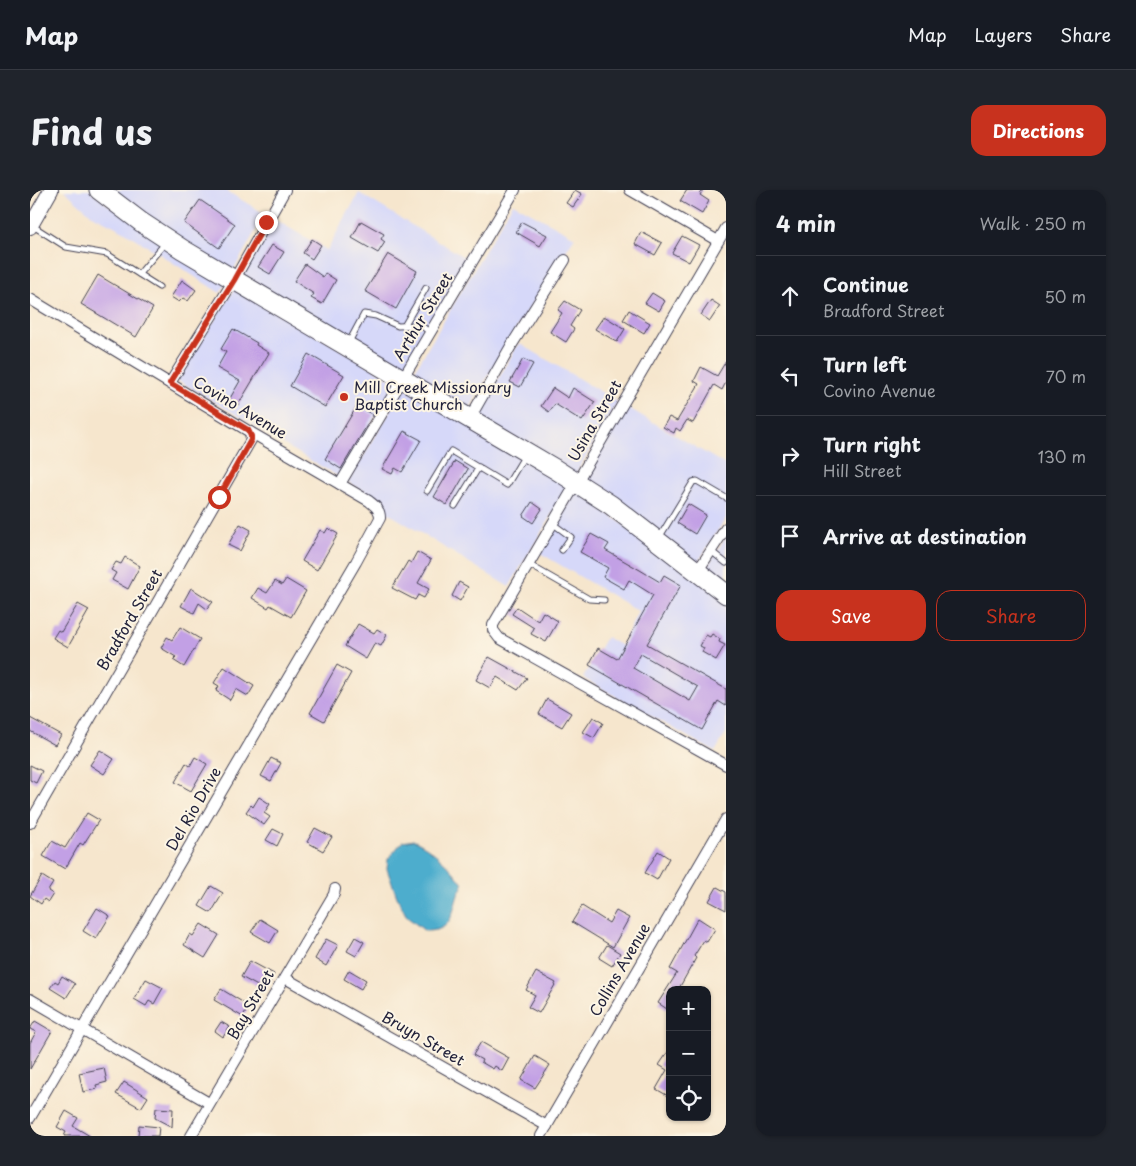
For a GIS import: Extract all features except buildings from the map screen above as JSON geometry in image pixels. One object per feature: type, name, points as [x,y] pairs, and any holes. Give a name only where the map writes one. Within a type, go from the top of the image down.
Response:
[{"type":"highway","points":[[99,190],[167,240],[470,418],[611,505],[697,572],[725,590]]},
{"type":"street","points":[[31,226],[50,190]]},
{"type":"street","points":[[170,383],[234,280],[285,190]]},
{"type":"street","name":"Arthur Street","points":[[340,484],[404,380],[515,190]]},
{"type":"street","points":[[630,190],[718,241]]},
{"type":"street","name":"Usina Street","points":[[726,228],[494,621],[493,630],[499,638],[726,765]]},
{"type":"street","points":[[470,418],[511,346],[565,260]]},
{"type":"street","name":"Covino Avenue","points":[[30,300],[369,501],[378,509],[380,514]]},
{"type":"street","name":"Bradford Street","points":[[32,817],[251,440],[250,432]]},
{"type":"street","name":"Del Rio Drive","points":[[30,1118],[356,562],[380,518],[380,514]]},
{"type":"street","points":[[697,572],[726,528]]},
{"type":"street","name":"Collins Avenue","points":[[541,1136],[726,819]]},
{"type":"street","name":"Bay Street","points":[[191,1136],[334,894],[335,889]]},
{"type":"street","name":"Bruyn Street","points":[[285,978],[547,1126]]},
{"type":"street","points":[[30,999],[209,1103]]},
{"type":"lane","points":[[31,226],[66,247],[107,254],[159,287]]},
{"type":"lane","points":[[139,274],[167,240]]},
{"type":"lane","points":[[404,326],[426,288]]},
{"type":"lane","points":[[346,346],[364,314],[376,316],[398,326],[421,325],[431,334]]},
{"type":"lane","points":[[427,490],[451,450],[507,485],[526,452]]},
{"type":"lane","points":[[455,506],[479,467]]},
{"type":"lane","points":[[658,541],[693,482],[697,481],[726,498]]},
{"type":"lane","points":[[552,523],[571,537],[562,550]]},
{"type":"lane","points":[[711,551],[726,562]]},
{"type":"lane","points":[[528,564],[589,599],[604,600]]},
{"type":"shaded area","points":[[64,190],[90,190],[104,202],[226,283],[220,293],[122,230],[92,215]]},
{"type":"shaded area","points":[[108,190],[225,190],[265,214],[232,273]]},
{"type":"shaded area","points":[[359,193],[469,260],[402,372],[241,278],[274,219],[327,250]]},
{"type":"shaded area","points":[[513,203],[575,237],[507,343],[468,411],[411,377]]},
{"type":"shaded area","points":[[235,288],[396,382],[339,477],[177,380]]},
{"type":"shaded area","points":[[519,343],[618,402],[575,475],[477,416]]},
{"type":"shaded area","points":[[405,387],[569,485],[509,587],[385,511],[385,508],[372,496],[348,482]]},
{"type":"shaded area","points":[[627,407],[726,465],[726,518],[697,564],[583,480]]},
{"type":"shaded area","points":[[577,490],[726,601],[726,733],[715,752],[583,678],[606,637],[622,646],[638,611],[540,553]]},
{"type":"shaded area","points":[[726,537],[726,586],[705,570]]},
{"type":"water","points":[[413,840],[428,848],[441,859],[463,884],[451,918],[440,929],[425,931],[407,917],[397,897],[387,869],[388,859],[402,842]]},
{"type":"place","name":"Mill Creek Missionary Baptist Church","points":[[344,397]]},
{"type":"route","points":[[219,497],[251,440],[250,432],[170,383],[234,280],[266,222]]}]
